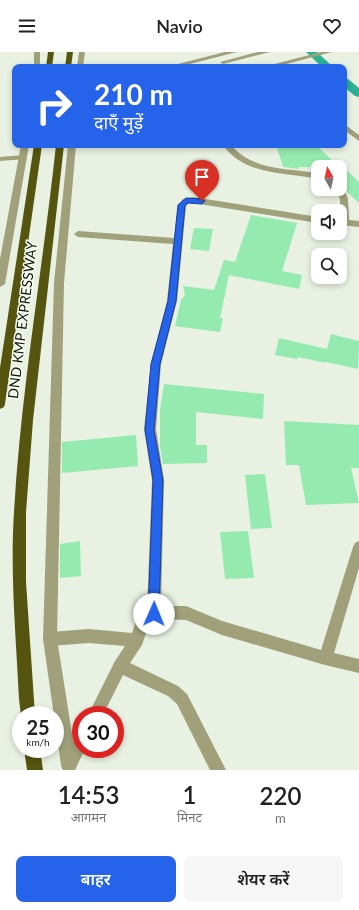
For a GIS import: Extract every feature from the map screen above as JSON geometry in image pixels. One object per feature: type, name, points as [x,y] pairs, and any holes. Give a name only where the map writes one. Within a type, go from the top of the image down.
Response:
[{"type":"highway","points":[[49,64],[51,52]]},
{"type":"highway","points":[[68,64],[70,52]]},
{"type":"highway","name":"DND KMP EXPRESSWAY","points":[[0,404],[38,148]]},
{"type":"highway","name":"DND KMP EXPRESSWAY","points":[[27,706],[20,571],[20,512],[32,369],[60,148]]},
{"type":"highway","points":[[33,758],[35,770]]},
{"type":"street","points":[[37,52],[37,64]]},
{"type":"street","points":[[80,64],[82,52]]},
{"type":"street","points":[[182,64],[234,52]]},
{"type":"street","points":[[217,64],[267,52]]},
{"type":"street","points":[[282,64],[329,52]]},
{"type":"street","points":[[347,129],[359,139]]},
{"type":"street","points":[[0,284],[24,148]]},
{"type":"street","points":[[66,768],[50,639],[59,283],[72,148]]},
{"type":"street","points":[[229,148],[232,153],[240,158],[260,167],[311,175]]},
{"type":"street","points":[[0,159],[23,157]]},
{"type":"street","points":[[154,614],[158,480],[150,430],[156,364],[172,301],[182,205],[186,201],[211,202],[311,219]]},
{"type":"street","points":[[347,223],[359,224]]},
{"type":"street","points":[[78,234],[178,241]]},
{"type":"street","points":[[325,658],[359,547]]},
{"type":"street","points":[[99,706],[136,640],[141,626],[154,614],[167,612],[186,613],[222,628],[325,658],[359,666]]},
{"type":"street","points":[[50,639],[89,636],[136,640]]},
{"type":"street","points":[[120,666],[173,691],[182,699],[218,770]]},
{"type":"street","points":[[66,768],[72,757]]},
{"type":"building","points":[[277,148],[319,148],[332,160],[311,160],[311,167],[298,167],[299,169],[283,167]]},
{"type":"building","points":[[347,171],[359,182],[359,203],[347,192]]},
{"type":"building","points":[[251,215],[297,223],[282,271],[302,275],[299,289],[229,275],[220,318],[223,318],[220,332],[175,326],[181,300],[185,295],[183,286],[214,290],[224,260],[235,262]]},
{"type":"building","points":[[194,228],[213,229],[209,251],[190,249]]},
{"type":"building","points":[[331,334],[359,341],[358,369],[298,357],[297,359],[275,355],[279,338],[327,349]]},
{"type":"building","points":[[164,384],[264,394],[263,419],[196,412],[196,445],[207,445],[207,463],[163,464],[160,447],[160,409]]},
{"type":"building","points":[[284,421],[359,425],[359,468],[351,468],[359,503],[306,505],[299,465],[286,465]]},
{"type":"building","points":[[136,435],[138,466],[62,473],[62,442]]},
{"type":"building","points":[[265,474],[272,528],[251,529],[245,475]]},
{"type":"building","points":[[248,531],[254,578],[225,579],[220,532]]},
{"type":"building","points":[[80,541],[81,576],[60,578],[60,544]]},
{"type":"waterway","points":[[311,52],[325,64]]},
{"type":"waterway","points":[[347,84],[359,94]]},
{"type":"route","points":[[154,614],[158,480],[150,430],[152,394],[156,364],[172,301],[182,205],[186,201],[202,201]]}]
